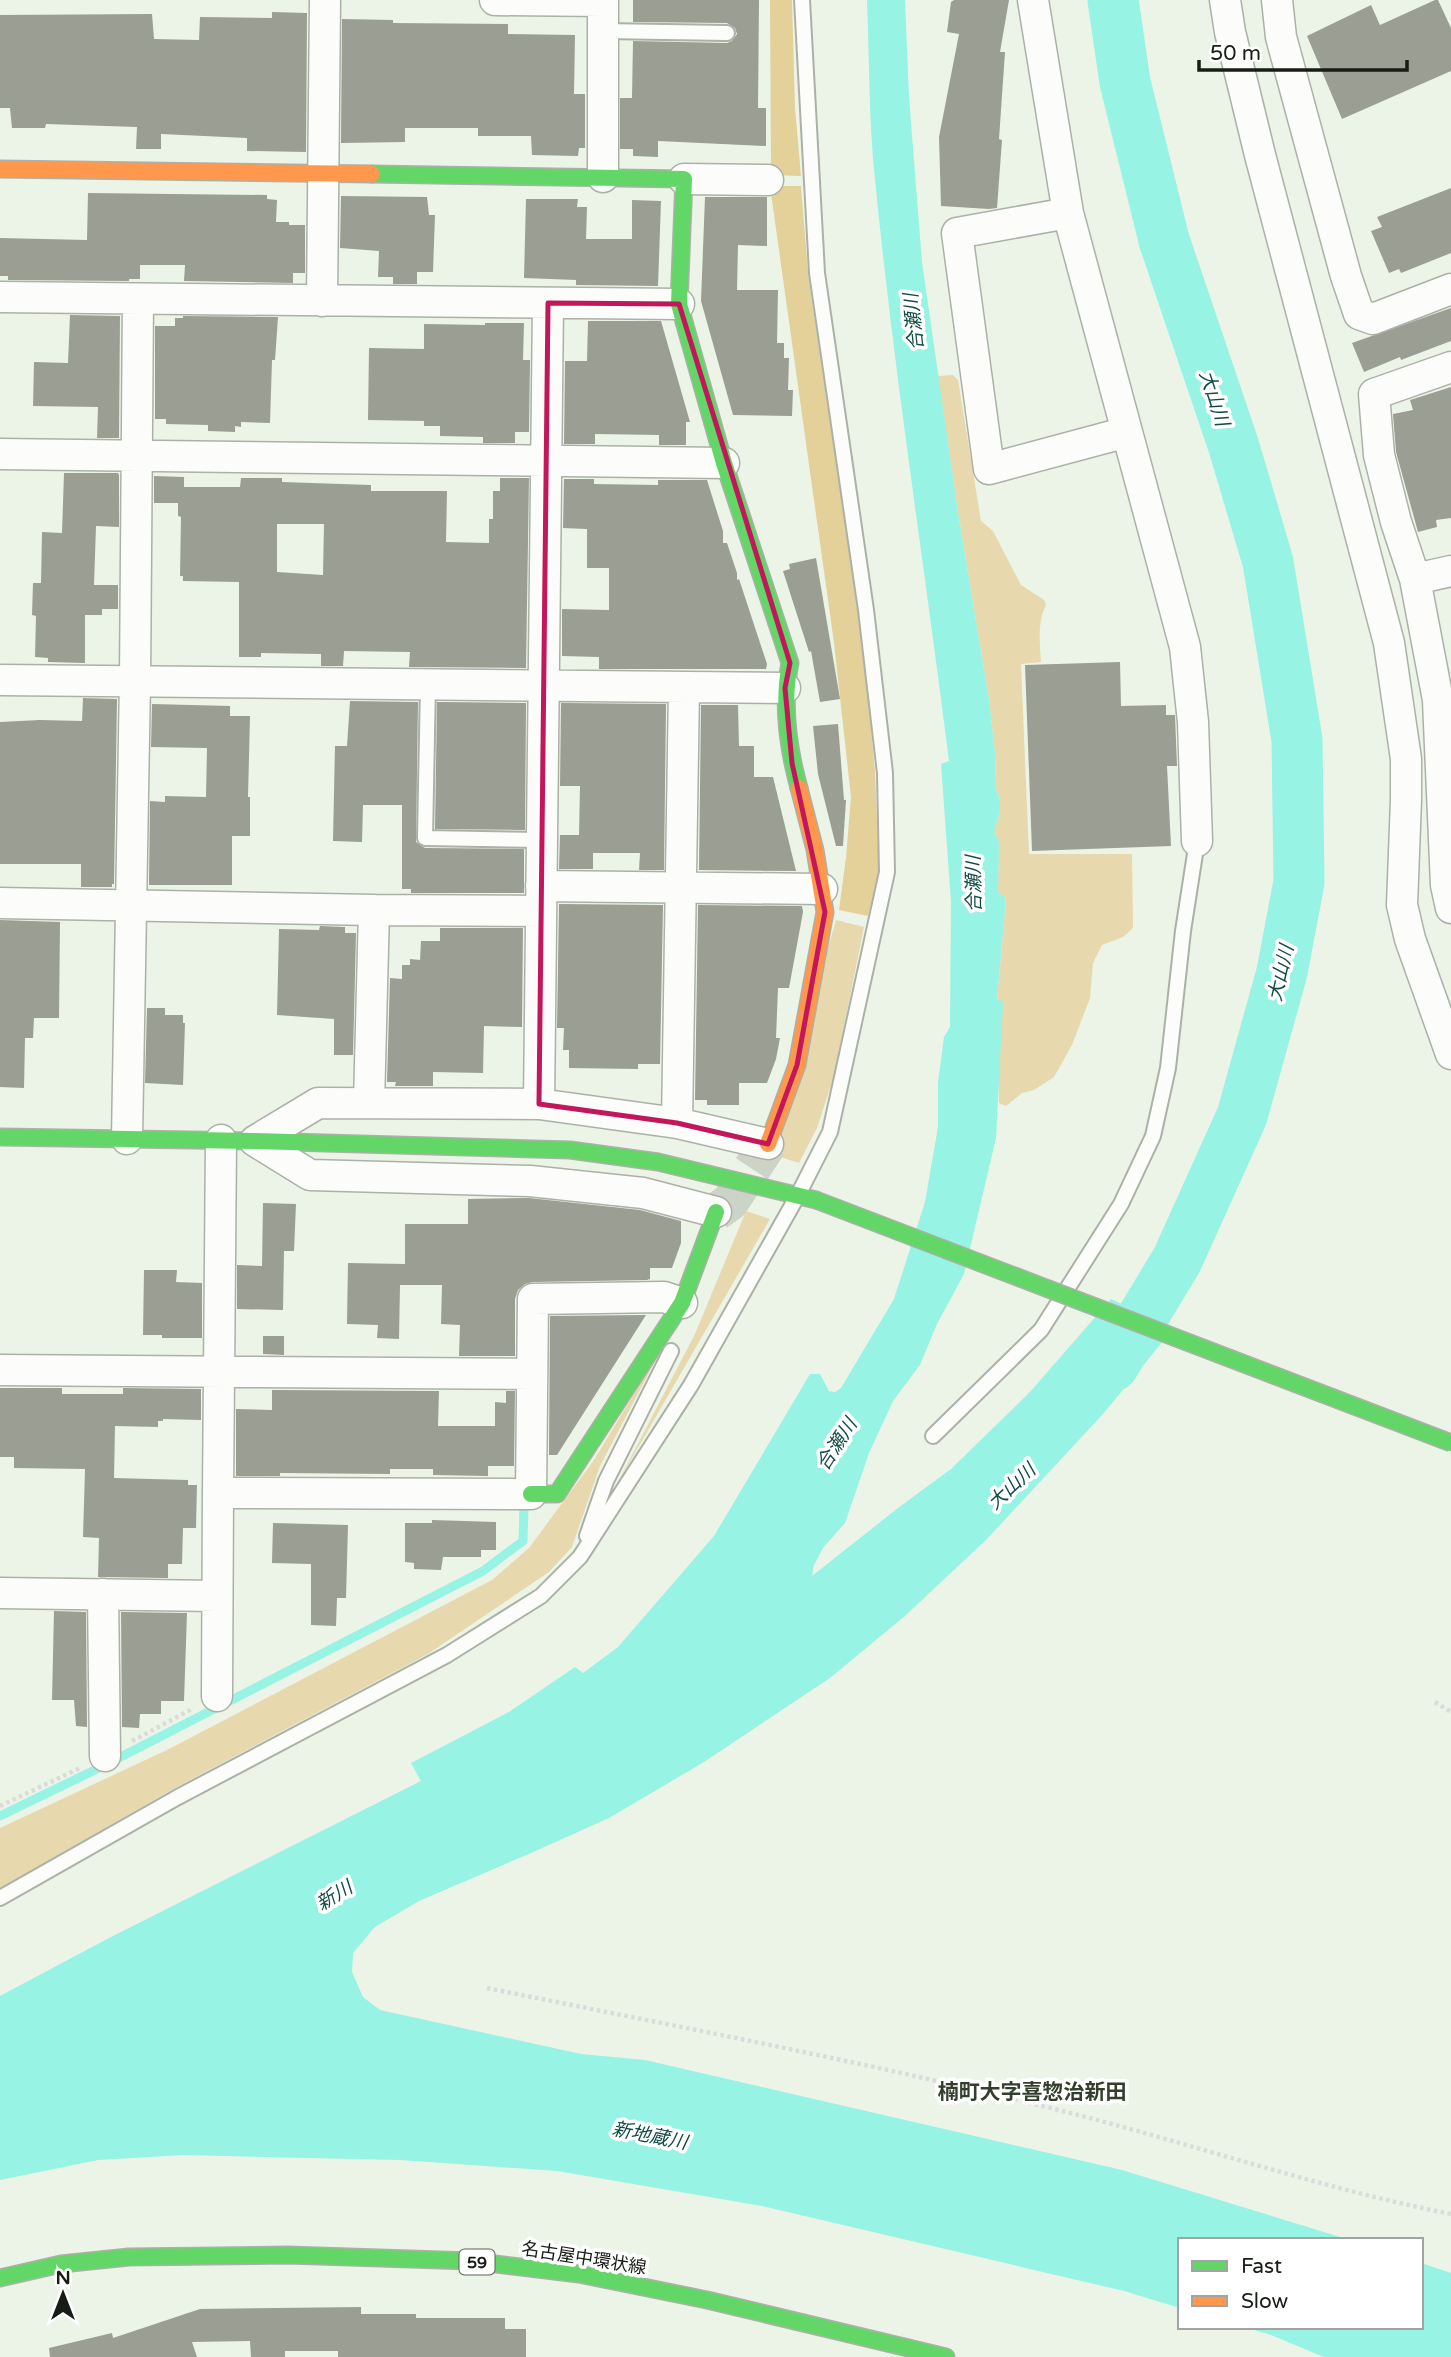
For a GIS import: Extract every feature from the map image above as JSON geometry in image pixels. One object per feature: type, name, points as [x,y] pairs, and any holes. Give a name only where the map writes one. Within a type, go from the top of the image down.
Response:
[{"type":"street","points":[[321,301],[325,0]]},
{"type":"street","points":[[495,0],[603,1],[603,177]]},
{"type":"street","points":[[1033,0],[1068,213],[1185,647],[1193,722],[1197,841]]},
{"type":"street","points":[[1225,0],[1230,32],[1263,168],[1389,643],[1406,759],[1402,905],[1410,939],[1451,1054]]},
{"type":"street","points":[[1277,0],[1281,37],[1346,276],[1359,314],[1373,319],[1451,289]]},
{"type":"street","points":[[0,169],[768,180]]},
{"type":"street","points":[[255,1141],[318,1103],[369,1103],[539,1104],[677,1123],[768,1144],[797,1065],[825,912],[815,850],[792,763],[785,688],[790,663],[724,463],[679,304],[684,179]]},
{"type":"street","points":[[1068,213],[957,233],[989,469],[1127,432]]},
{"type":"street","points":[[0,297],[679,304]]},
{"type":"street","points":[[127,1139],[138,299]]},
{"type":"street","points":[[539,1104],[548,303]]},
{"type":"street","points":[[1451,367],[1374,394],[1379,455],[1396,522],[1415,579],[1438,700],[1446,765],[1446,885],[1451,908]]},
{"type":"street","points":[[0,454],[724,463]]},
{"type":"street","points":[[1415,579],[1451,571]]},
{"type":"street","points":[[0,680],[785,688]]},
{"type":"street","points":[[677,1123],[684,688]]},
{"type":"street","points":[[0,903],[374,910],[680,887],[822,888]]},
{"type":"street","points":[[369,1103],[374,910]]},
{"type":"street","points":[[0,1137],[570,1150],[657,1162],[816,1200],[1451,1443]]},
{"type":"street","points":[[218,1696],[220,1140]]},
{"type":"street","points":[[218,1493],[557,1494],[675,1314],[716,1212],[643,1193],[530,1181],[310,1175],[255,1141]]},
{"type":"street","points":[[531,1494],[533,1298],[664,1297],[675,1314]]},
{"type":"street","points":[[0,1370],[531,1374]]},
{"type":"street","points":[[0,1593],[217,1596]]},
{"type":"street","points":[[103,1594],[105,1756]]},
{"type":"street","name":"名古屋中環状線","points":[[0,2278],[61,2264],[129,2257],[288,2255],[471,2261],[579,2274],[630,2284],[946,2357]]},
{"type":"lane","points":[[0,1898],[178,1797],[447,1655],[541,1596],[580,1557],[691,1385],[798,1195],[830,1132],[887,872],[883,759],[866,610],[817,274],[802,0]]},
{"type":"lane","points":[[603,31],[727,33]]},
{"type":"lane","points":[[428,684],[425,838],[542,840]]},
{"type":"lane","points":[[933,1436],[1041,1330],[1121,1204],[1153,1136],[1168,1068],[1183,931],[1197,841]]},
{"type":"lane","points":[[580,1557],[606,1481],[672,1349],[675,1314]]},
{"type":"path","points":[[1435,1702],[1451,1712]]},
{"type":"path","points":[[487,1988],[962,2087],[1078,2115],[1358,2193],[1451,2214]]},
{"type":"highlighted area","points":[[548,303],[679,304],[790,663],[785,688],[792,763],[825,912],[797,1065],[768,1144],[677,1123],[539,1104]]},
{"type":"shaded area","points":[[770,0],[792,0],[795,108],[801,176],[771,175]]},
{"type":"shaded area","points":[[770,186],[801,186],[808,273],[864,652],[875,772],[879,870],[868,916],[839,910],[851,797],[834,643]]},
{"type":"shaded area","points":[[953,375],[958,380],[981,521],[993,531],[1021,585],[1044,600],[1046,605],[1040,626],[1041,662],[1021,664],[1029,854],[1132,854],[1133,928],[1123,937],[1102,945],[1093,963],[1090,998],[1072,1045],[1054,1077],[1034,1090],[1022,1093],[1006,1106],[999,1103],[997,1000],[1006,899],[998,892],[999,841],[994,832],[1000,812],[1000,800],[996,789],[989,700],[938,376]]},
{"type":"shaded area","points":[[836,920],[864,927],[834,1076],[817,1128],[799,1163],[768,1153]]},
{"type":"shaded area","points":[[746,1211],[770,1219],[617,1484],[695,1334]]},
{"type":"shaded area","points":[[663,1346],[600,1466],[572,1547],[549,1572],[428,1654],[173,1789],[0,1889],[0,1828],[169,1749],[492,1580],[529,1548],[594,1460]]},
{"type":"water","points":[[867,0],[905,0],[909,97],[922,262],[958,512],[989,700],[996,789],[1000,800],[1000,812],[994,832],[999,841],[998,892],[1006,899],[997,999],[1003,1002],[996,1138],[964,1274],[937,1324],[920,1365],[893,1401],[869,1453],[845,1523],[823,1548],[814,1565],[812,1576],[951,1469],[1030,1392],[1111,1299],[1174,1328],[1103,1414],[987,1539],[906,1615],[830,1678],[704,1762],[609,1818],[419,1901],[375,1927],[353,1953],[352,1972],[363,1997],[380,2010],[581,2054],[645,2060],[1122,2170],[1343,2238],[1178,2238],[1178,2307],[1124,2291],[762,2206],[557,2171],[400,2160],[183,2155],[98,2160],[0,2180],[0,1996],[421,1781],[411,1763],[509,1712],[575,1667],[583,1673],[618,1647],[714,1536],[810,1374],[820,1374],[829,1391],[835,1392],[841,1388],[894,1299],[925,1202],[938,1127],[938,1082],[944,1037],[950,1027],[951,902],[941,764],[949,761],[899,386],[872,139]]},
{"type":"water","points":[[1423,2264],[1451,2273],[1451,2357],[1324,2357],[1251,2329],[1423,2329]]},
{"type":"building","points":[[633,0],[759,0],[758,108],[766,108],[766,146],[658,141],[658,157],[633,156],[633,149],[620,149],[620,98],[632,98],[633,41],[727,43],[737,34],[735,28],[727,23],[633,22]]},
{"type":"building","points":[[1009,0],[1000,52],[1005,52],[997,208],[941,206],[939,137],[959,34],[947,32],[951,2]]},
{"type":"building","points":[[1438,0],[1451,28],[1451,71],[1342,119],[1307,36],[1371,5],[1380,25]]},
{"type":"building","points":[[272,12],[307,13],[306,152],[247,151],[247,138],[161,134],[161,149],[136,149],[137,127],[46,124],[45,128],[12,128],[10,108],[0,108],[0,15],[152,14],[154,39],[199,40],[200,17],[272,18]]},
{"type":"building","points":[[342,19],[393,20],[393,23],[508,24],[508,34],[575,35],[574,94],[585,94],[585,148],[579,148],[578,156],[532,155],[531,136],[478,136],[478,128],[405,128],[405,142],[341,143]]},
{"type":"building","points":[[1451,188],[1451,253],[1401,273],[1399,269],[1389,273],[1371,231],[1382,227],[1377,217]]},
{"type":"building","points":[[88,193],[267,195],[267,199],[277,200],[276,222],[305,225],[305,273],[293,273],[293,283],[184,281],[185,265],[140,265],[140,279],[129,281],[8,280],[8,276],[0,276],[0,238],[87,240]]},
{"type":"building","points":[[341,196],[427,197],[429,215],[435,215],[433,272],[417,272],[417,284],[393,284],[393,277],[378,277],[379,251],[340,248]]},
{"type":"building","points":[[705,197],[767,197],[767,246],[738,245],[737,290],[778,290],[777,343],[784,343],[784,358],[789,358],[788,390],[793,390],[792,416],[733,415],[701,301]]},
{"type":"building","points":[[526,199],[578,199],[577,207],[587,207],[586,239],[632,239],[632,200],[661,201],[658,286],[576,285],[576,280],[524,278]]},
{"type":"building","points":[[1451,308],[1451,341],[1364,372],[1352,343]]},
{"type":"building","points":[[70,315],[120,316],[119,438],[97,438],[98,407],[33,406],[34,362],[68,363]]},
{"type":"building","points":[[278,317],[275,360],[272,360],[270,423],[241,422],[241,427],[235,426],[235,432],[208,431],[208,425],[166,424],[166,419],[155,419],[155,326],[175,326],[175,318]]},
{"type":"building","points":[[588,321],[661,321],[690,422],[686,422],[686,445],[659,445],[659,435],[595,434],[595,444],[564,444],[565,361],[587,361]]},
{"type":"building","points":[[524,323],[523,360],[530,360],[529,432],[515,432],[515,443],[483,443],[483,437],[440,436],[440,426],[424,426],[424,421],[368,420],[369,348],[424,349],[424,324]]},
{"type":"building","points":[[1451,387],[1451,518],[1436,520],[1437,527],[1418,532],[1396,452],[1393,414],[1413,410],[1410,400]]},
{"type":"building","points":[[64,473],[119,475],[119,527],[96,526],[94,585],[118,585],[118,609],[102,609],[102,615],[85,615],[85,663],[48,662],[48,658],[35,657],[36,616],[32,615],[33,583],[41,583],[42,532],[62,533]]},
{"type":"building","points":[[154,476],[184,477],[184,487],[240,487],[241,478],[282,478],[282,482],[371,485],[371,491],[447,491],[446,542],[489,543],[489,519],[493,519],[493,491],[500,491],[500,478],[529,478],[526,668],[409,667],[410,652],[344,651],[343,666],[321,666],[321,654],[261,653],[261,657],[239,657],[239,582],[183,581],[183,576],[180,576],[181,517],[178,516],[178,503],[154,503]],"holes":[[[277,524],[324,524],[323,575],[277,572]]]},
{"type":"building","points":[[564,479],[594,479],[594,484],[658,485],[658,480],[707,480],[723,531],[723,543],[727,543],[737,580],[739,579],[767,664],[766,669],[599,669],[599,657],[562,656],[562,609],[609,610],[609,568],[587,568],[587,529],[563,528]]},
{"type":"building","points":[[816,558],[840,699],[820,702],[811,651],[809,652],[783,571],[790,569],[789,564]]},
{"type":"building","points":[[1120,662],[1121,706],[1166,705],[1166,715],[1175,715],[1177,766],[1167,766],[1171,846],[1032,851],[1025,665]]},
{"type":"building","points":[[83,698],[117,699],[112,887],[81,887],[81,864],[0,864],[0,722],[82,721]]},
{"type":"building","points":[[350,701],[418,702],[416,842],[425,848],[524,849],[524,893],[411,893],[411,889],[402,889],[402,805],[363,805],[362,842],[333,841],[335,746],[347,746]]},
{"type":"building","points":[[437,702],[526,703],[525,830],[435,829]]},
{"type":"building","points":[[561,703],[666,704],[664,870],[639,870],[640,853],[593,853],[593,869],[559,869],[560,835],[579,835],[580,786],[560,786]]},
{"type":"building","points":[[152,704],[230,706],[230,716],[250,716],[250,836],[232,836],[232,885],[149,885],[150,801],[165,802],[165,796],[206,797],[207,748],[151,747]]},
{"type":"building","points":[[701,705],[738,705],[739,746],[754,746],[754,777],[773,777],[796,871],[699,870]]},
{"type":"building","points":[[838,724],[846,800],[843,846],[836,846],[818,774],[813,726]]},
{"type":"building","points":[[559,904],[663,905],[660,1064],[638,1064],[638,1069],[569,1068],[569,1050],[563,1050],[564,1028],[557,1028]]},
{"type":"building","points":[[698,905],[802,906],[789,988],[778,988],[776,1038],[780,1038],[776,1059],[767,1083],[739,1083],[739,1105],[707,1105],[707,1100],[695,1100]]},
{"type":"building","points":[[0,920],[60,922],[59,1018],[34,1018],[33,1038],[25,1038],[24,1088],[0,1087]]},
{"type":"building","points":[[320,926],[345,927],[345,933],[356,933],[353,1055],[334,1055],[334,1019],[277,1015],[279,929],[319,930]]},
{"type":"building","points":[[440,928],[523,928],[522,1027],[484,1026],[483,1073],[433,1072],[433,1086],[395,1086],[396,1082],[387,1082],[390,978],[402,979],[402,965],[410,965],[410,959],[420,960],[421,941],[440,941]]},
{"type":"building","points":[[147,1008],[165,1008],[165,1015],[183,1015],[183,1085],[145,1083]]},
{"type":"building","points":[[529,1198],[640,1210],[681,1221],[681,1243],[672,1268],[650,1268],[650,1279],[647,1280],[525,1284],[518,1290],[515,1299],[515,1356],[459,1356],[460,1325],[441,1324],[442,1285],[400,1285],[399,1339],[377,1338],[378,1325],[347,1324],[348,1263],[405,1264],[405,1224],[468,1224],[468,1199]]},
{"type":"building","points":[[263,1203],[296,1204],[294,1251],[284,1251],[283,1310],[237,1309],[237,1265],[262,1266]]},
{"type":"building","points":[[144,1270],[177,1270],[176,1282],[202,1283],[202,1338],[143,1335]]},
{"type":"building","points":[[646,1315],[557,1455],[549,1455],[550,1316]]},
{"type":"building","points":[[263,1336],[284,1336],[284,1355],[263,1354]]},
{"type":"building","points":[[0,1388],[62,1388],[62,1394],[123,1394],[123,1388],[201,1389],[201,1420],[163,1419],[158,1421],[158,1427],[115,1426],[114,1478],[188,1480],[188,1485],[197,1485],[196,1528],[183,1528],[182,1564],[168,1564],[168,1578],[98,1577],[99,1538],[83,1537],[85,1469],[14,1468],[14,1457],[0,1457]]},
{"type":"building","points":[[272,1390],[439,1391],[438,1426],[495,1426],[495,1402],[506,1403],[506,1391],[515,1391],[514,1466],[488,1466],[488,1476],[433,1475],[433,1469],[390,1469],[390,1474],[280,1473],[280,1476],[236,1476],[236,1409],[272,1410]]},
{"type":"building","points":[[432,1520],[496,1522],[496,1550],[481,1550],[481,1557],[443,1557],[441,1570],[414,1569],[414,1563],[405,1562],[405,1523],[432,1523]]},
{"type":"building","points":[[273,1523],[348,1525],[346,1598],[337,1598],[336,1626],[311,1625],[311,1564],[272,1563]]},
{"type":"building","points":[[54,1611],[86,1612],[87,1727],[76,1726],[74,1700],[52,1700]]},
{"type":"building","points":[[121,1612],[187,1613],[184,1701],[161,1701],[161,1714],[140,1714],[139,1728],[122,1727]]},
{"type":"building","points":[[361,2307],[361,2314],[416,2314],[416,2318],[505,2318],[505,2329],[526,2329],[526,2357],[338,2357],[338,2351],[285,2351],[285,2357],[251,2357],[250,2341],[192,2342],[197,2357],[50,2357],[49,2348],[112,2333],[113,2338],[200,2309]]},
{"type":"waterway","name":"大山川","points":[[1113,0],[1125,82],[1164,240],[1234,447],[1268,562],[1297,740],[1299,882],[1282,972],[1242,1116],[1177,1260],[1113,1366]]},
{"type":"waterway","points":[[0,1816],[483,1571],[523,1541],[524,1505]]},
{"type":"tunnel","points":[[716,1212],[730,1202],[768,1144]]},
{"type":"traffic: fast","points":[[372,174],[684,179],[679,304],[724,463],[790,663],[786,694],[787,726],[799,788]]},
{"type":"traffic: fast","points":[[0,1137],[570,1150],[658,1162],[816,1200]]},
{"type":"traffic: fast","points":[[816,1200],[1451,1443]]},
{"type":"traffic: fast","points":[[531,1494],[557,1494],[682,1303],[716,1212]]},
{"type":"traffic: fast","points":[[0,2278],[61,2264],[129,2257],[288,2255],[471,2261],[579,2274],[707,2300],[946,2357]]},
{"type":"traffic: slow","points":[[0,169],[372,174]]},
{"type":"traffic: slow","points":[[768,1144],[797,1065],[825,912],[815,850],[799,788]]},
{"type":"district","name":"楠町大字喜惣治新田","points":[[1032,2092]]},
{"type":"water label","name":"合瀬川","points":[[913,322]]},
{"type":"water label","name":"合瀬川","points":[[973,884]]},
{"type":"water label","name":"合瀬川","points":[[836,1444]]},
{"type":"water label","name":"新川","points":[[334,1895]]},
{"type":"water label","name":"新地蔵川","points":[[650,2135]]}]
